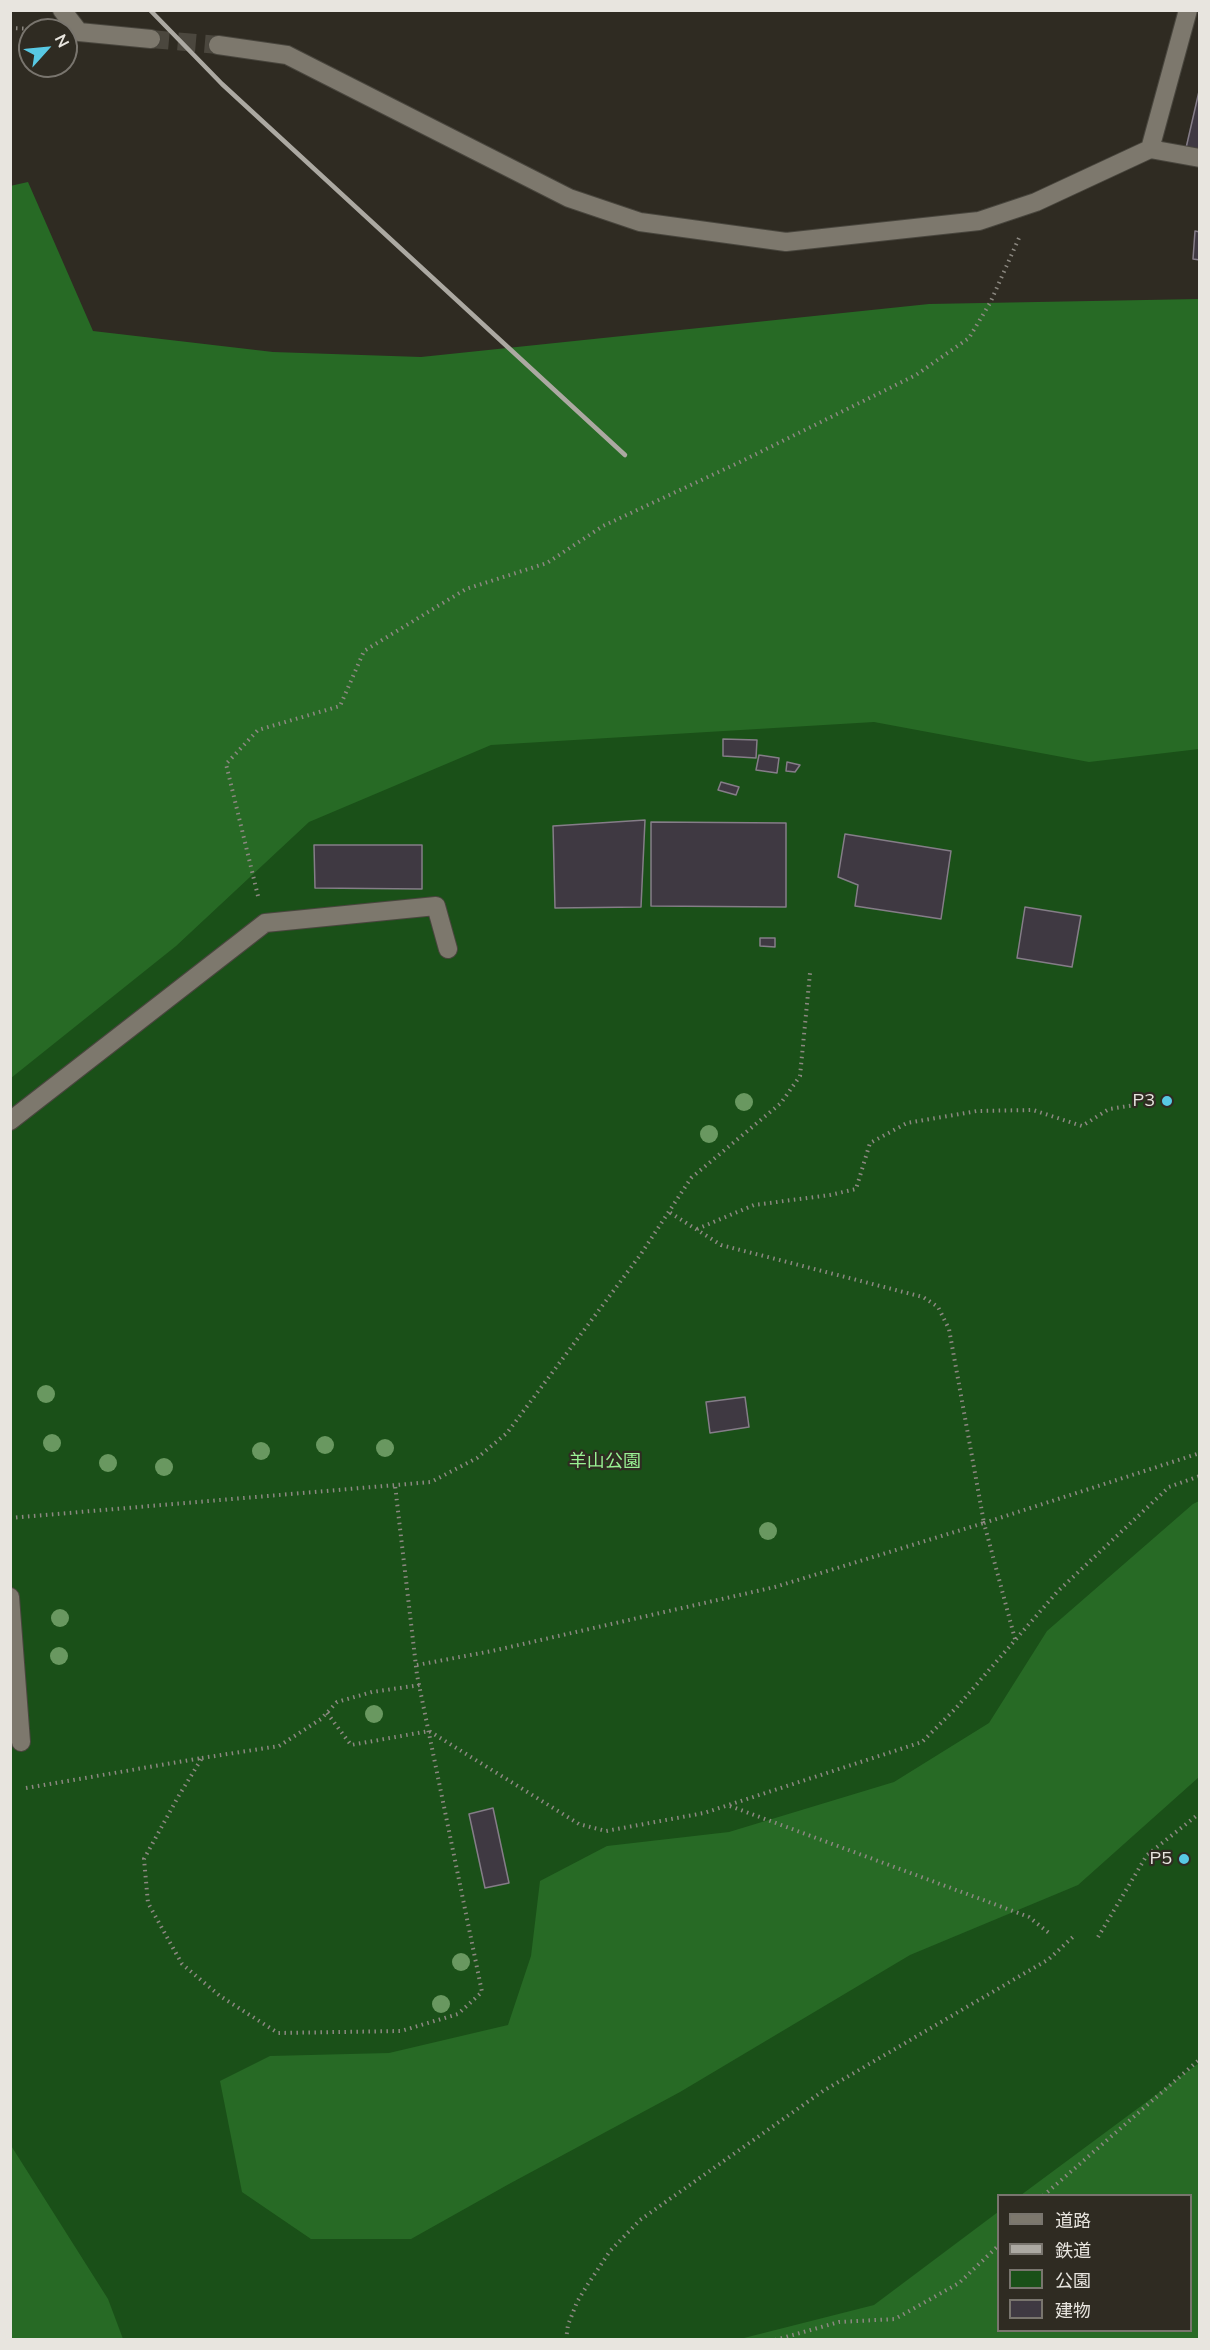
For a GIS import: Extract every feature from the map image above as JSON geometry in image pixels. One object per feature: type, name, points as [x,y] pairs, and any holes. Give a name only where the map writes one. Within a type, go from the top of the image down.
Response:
[{"type":"street","points":[[62,10],[79,32],[151,39]]},
{"type":"street","points":[[1150,148],[1188,10]]},
{"type":"street","points":[[218,45],[287,54],[569,198],[640,222],[786,242],[979,221],[1036,202],[1150,148],[1200,158]]},
{"type":"street","points":[[10,1121],[265,923],[436,906],[448,949]]},
{"type":"street","points":[[10,1597],[21,1742]]},
{"type":"path","points":[[265,923],[226,764],[258,730],[340,706],[364,651],[466,589],[547,563],[603,526],[740,462],[916,375],[969,338],[990,303],[1036,202]]},
{"type":"path","points":[[10,1518],[431,1482],[477,1458],[507,1433],[641,1254],[691,1178],[781,1103],[800,1076],[810,973]]},
{"type":"path","points":[[696,1229],[754,1205],[830,1195],[856,1189],[870,1143],[907,1123],[977,1111],[1033,1110],[1082,1126],[1109,1109],[1135,1105]]},
{"type":"path","points":[[669,1212],[721,1245],[923,1297],[938,1307],[949,1329],[984,1523],[1015,1640]]},
{"type":"path","points":[[417,1665],[492,1651],[775,1587],[984,1523],[1200,1453]]},
{"type":"path","points":[[327,1713],[351,1745],[429,1731],[579,1824],[606,1831],[704,1814],[922,1742],[956,1708],[1057,1592],[1169,1487],[1200,1476]]},
{"type":"path","points":[[202,1758],[144,1859],[148,1903],[182,1964],[220,1996],[278,2033],[401,2031],[458,2014],[482,1992],[420,1685],[395,1485]]},
{"type":"path","points":[[26,1788],[279,1746],[321,1719],[337,1702],[372,1692],[420,1685]]},
{"type":"path","points":[[730,1805],[1029,1917],[1049,1933]]},
{"type":"path","points":[[1098,1937],[1147,1855],[1200,1813]]},
{"type":"path","points":[[566,2340],[568,2325],[577,2302],[588,2284],[610,2252],[640,2220],[824,2091],[1048,1959],[1075,1935]]},
{"type":"path","points":[[1045,2194],[1200,2059]]},
{"type":"path","points":[[775,2340],[839,2322],[895,2319],[959,2283],[997,2248]]},
{"type":"green space","points":[[28,182],[93,331],[273,352],[421,357],[929,304],[1199,299],[1199,749],[1089,762],[874,722],[491,745],[309,822],[176,946],[11,1078],[10,186]]},
{"type":"green space","name":"羊山公園","points":[[1199,341],[1199,2079],[1060,2194],[997,2194],[997,2257],[795,2340],[11,2339],[10,845]]},
{"type":"green space","points":[[1199,1501],[1199,1777],[1078,1885],[910,1955],[680,2092],[411,2239],[311,2239],[242,2192],[220,2081],[270,2056],[389,2053],[508,2025],[531,1956],[540,1881],[607,1846],[729,1832],[894,1782],[989,1723],[1047,1631]]},
{"type":"green space","points":[[1199,2063],[1199,2339],[740,2339],[874,2305],[997,2213],[997,2332],[1192,2332],[1192,2194],[1022,2194]]},
{"type":"green space","points":[[10,2144],[108,2299],[123,2339],[11,2339]]},
{"type":"building","points":[[1200,87],[1200,151],[1186,148]]},
{"type":"building","points":[[1195,231],[1200,232],[1200,260],[1193,259]]},
{"type":"building","points":[[723,739],[757,740],[756,758],[723,756]]},
{"type":"building","points":[[759,755],[779,758],[777,773],[756,770]]},
{"type":"building","points":[[787,762],[800,765],[795,772],[786,771]]},
{"type":"building","points":[[721,782],[739,787],[736,795],[718,790]]},
{"type":"building","points":[[645,820],[641,907],[555,908],[553,826]]},
{"type":"building","points":[[651,822],[786,823],[786,907],[651,906]]},
{"type":"building","points":[[845,834],[951,851],[941,919],[855,906],[858,885],[838,877]]},
{"type":"building","points":[[314,845],[422,845],[422,889],[315,888]]},
{"type":"building","points":[[1025,907],[1081,916],[1072,967],[1017,958]]},
{"type":"building","points":[[760,938],[775,938],[775,947],[760,946]]},
{"type":"building","points":[[745,1397],[749,1427],[710,1433],[706,1402]]},
{"type":"building","points":[[493,1808],[509,1883],[485,1888],[469,1814]]},
{"type":"tunnel","points":[[151,39],[218,45]]},
{"type":"railway","points":[[150,10],[222,84],[625,455]]},
{"type":"place","name":"P3","points":[[1167,1101]]},
{"type":"place","name":"P5","points":[[1184,1859]]}]
